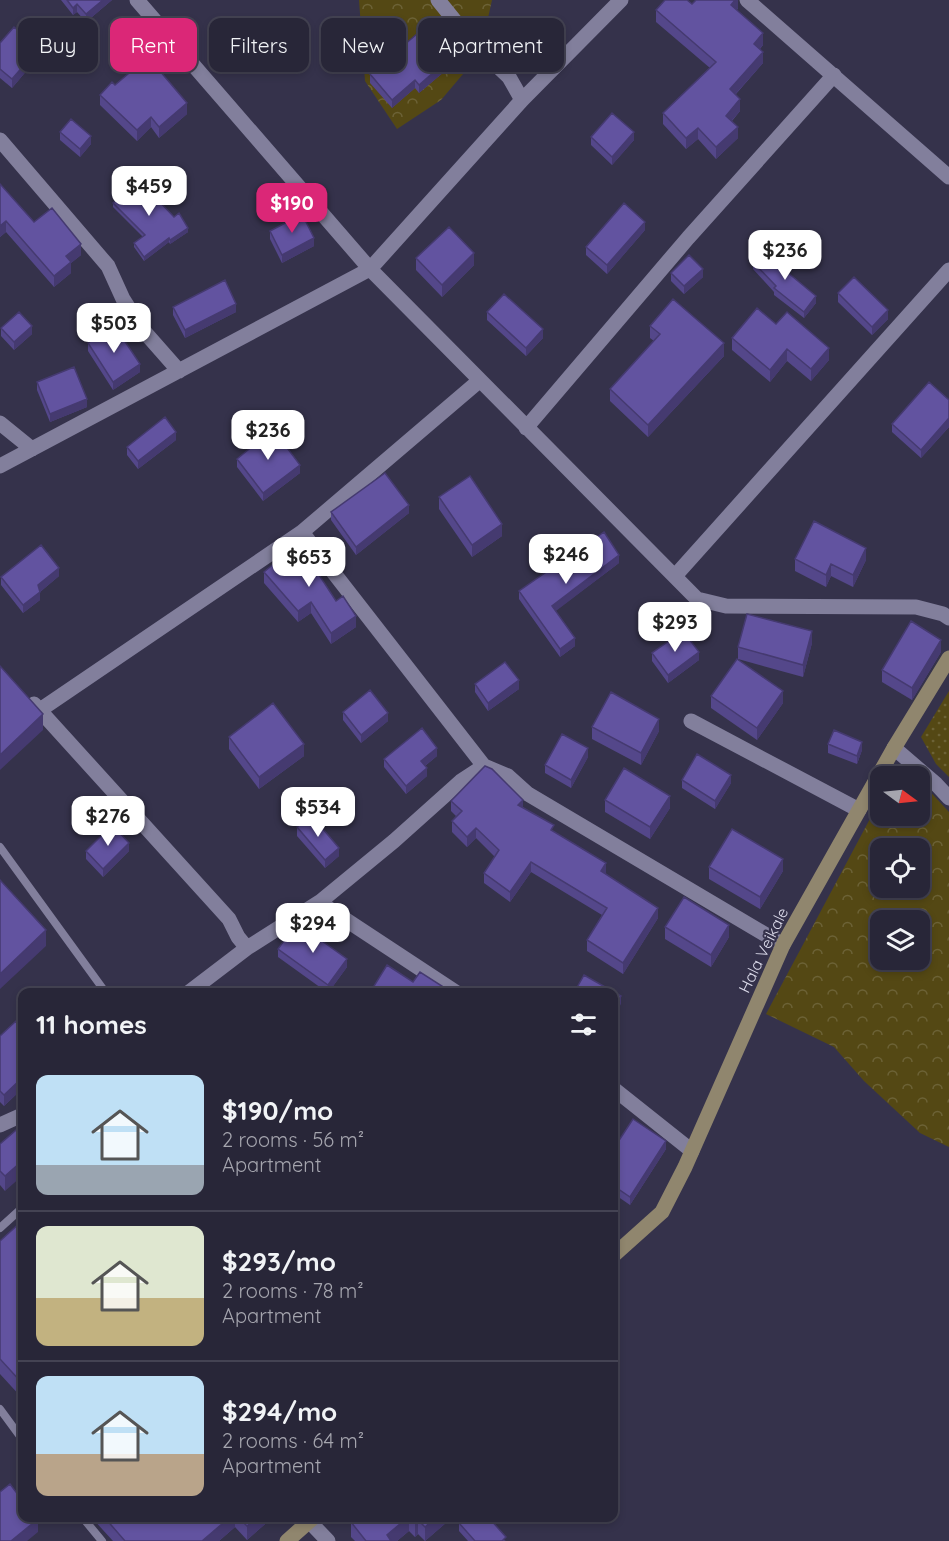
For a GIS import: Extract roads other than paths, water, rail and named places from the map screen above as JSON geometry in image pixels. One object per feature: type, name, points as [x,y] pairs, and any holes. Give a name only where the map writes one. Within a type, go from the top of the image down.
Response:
[{"type":"street","points":[[137,0],[370,269],[697,599],[726,606],[916,607],[943,614],[949,618]]},
{"type":"street","points":[[438,0],[472,42],[509,77],[522,100]]},
{"type":"street","points":[[0,466],[370,269],[522,100],[621,0]]},
{"type":"street","points":[[747,0],[949,177]]},
{"type":"street","points":[[526,428],[688,238],[834,75]]},
{"type":"street","points":[[0,140],[108,266],[123,299],[142,329],[179,371]]},
{"type":"street","points":[[675,576],[949,270]]},
{"type":"street","points":[[40,710],[302,532],[479,381]]},
{"type":"street","points":[[0,423],[32,449]]},
{"type":"street","points":[[302,532],[484,766],[508,776],[528,794],[783,945]]},
{"type":"street","name":"Hala Veikale","points":[[618,1252],[662,1212],[692,1151],[783,945],[894,748],[949,658]]},
{"type":"street","points":[[24,693],[229,919],[238,937],[247,948]]},
{"type":"street","points":[[691,721],[859,810]]},
{"type":"street","points":[[894,748],[949,798]]},
{"type":"street","points":[[195,988],[247,948],[321,901],[394,841],[461,781],[484,766]]},
{"type":"street","points":[[321,901],[328,908],[449,988]]},
{"type":"street","points":[[618,1092],[692,1151]]},
{"type":"street","points":[[0,1125],[18,1118]]},
{"type":"street","points":[[286,1541],[309,1522]]},
{"type":"street","points":[[313,1522],[328,1541]]},
{"type":"lane","points":[[0,847],[102,988]]},
{"type":"lane","points":[[0,1228],[18,1212]]},
{"type":"lane","points":[[0,1409],[18,1434]]},
{"type":"lane","points":[[86,1522],[102,1541]]}]
